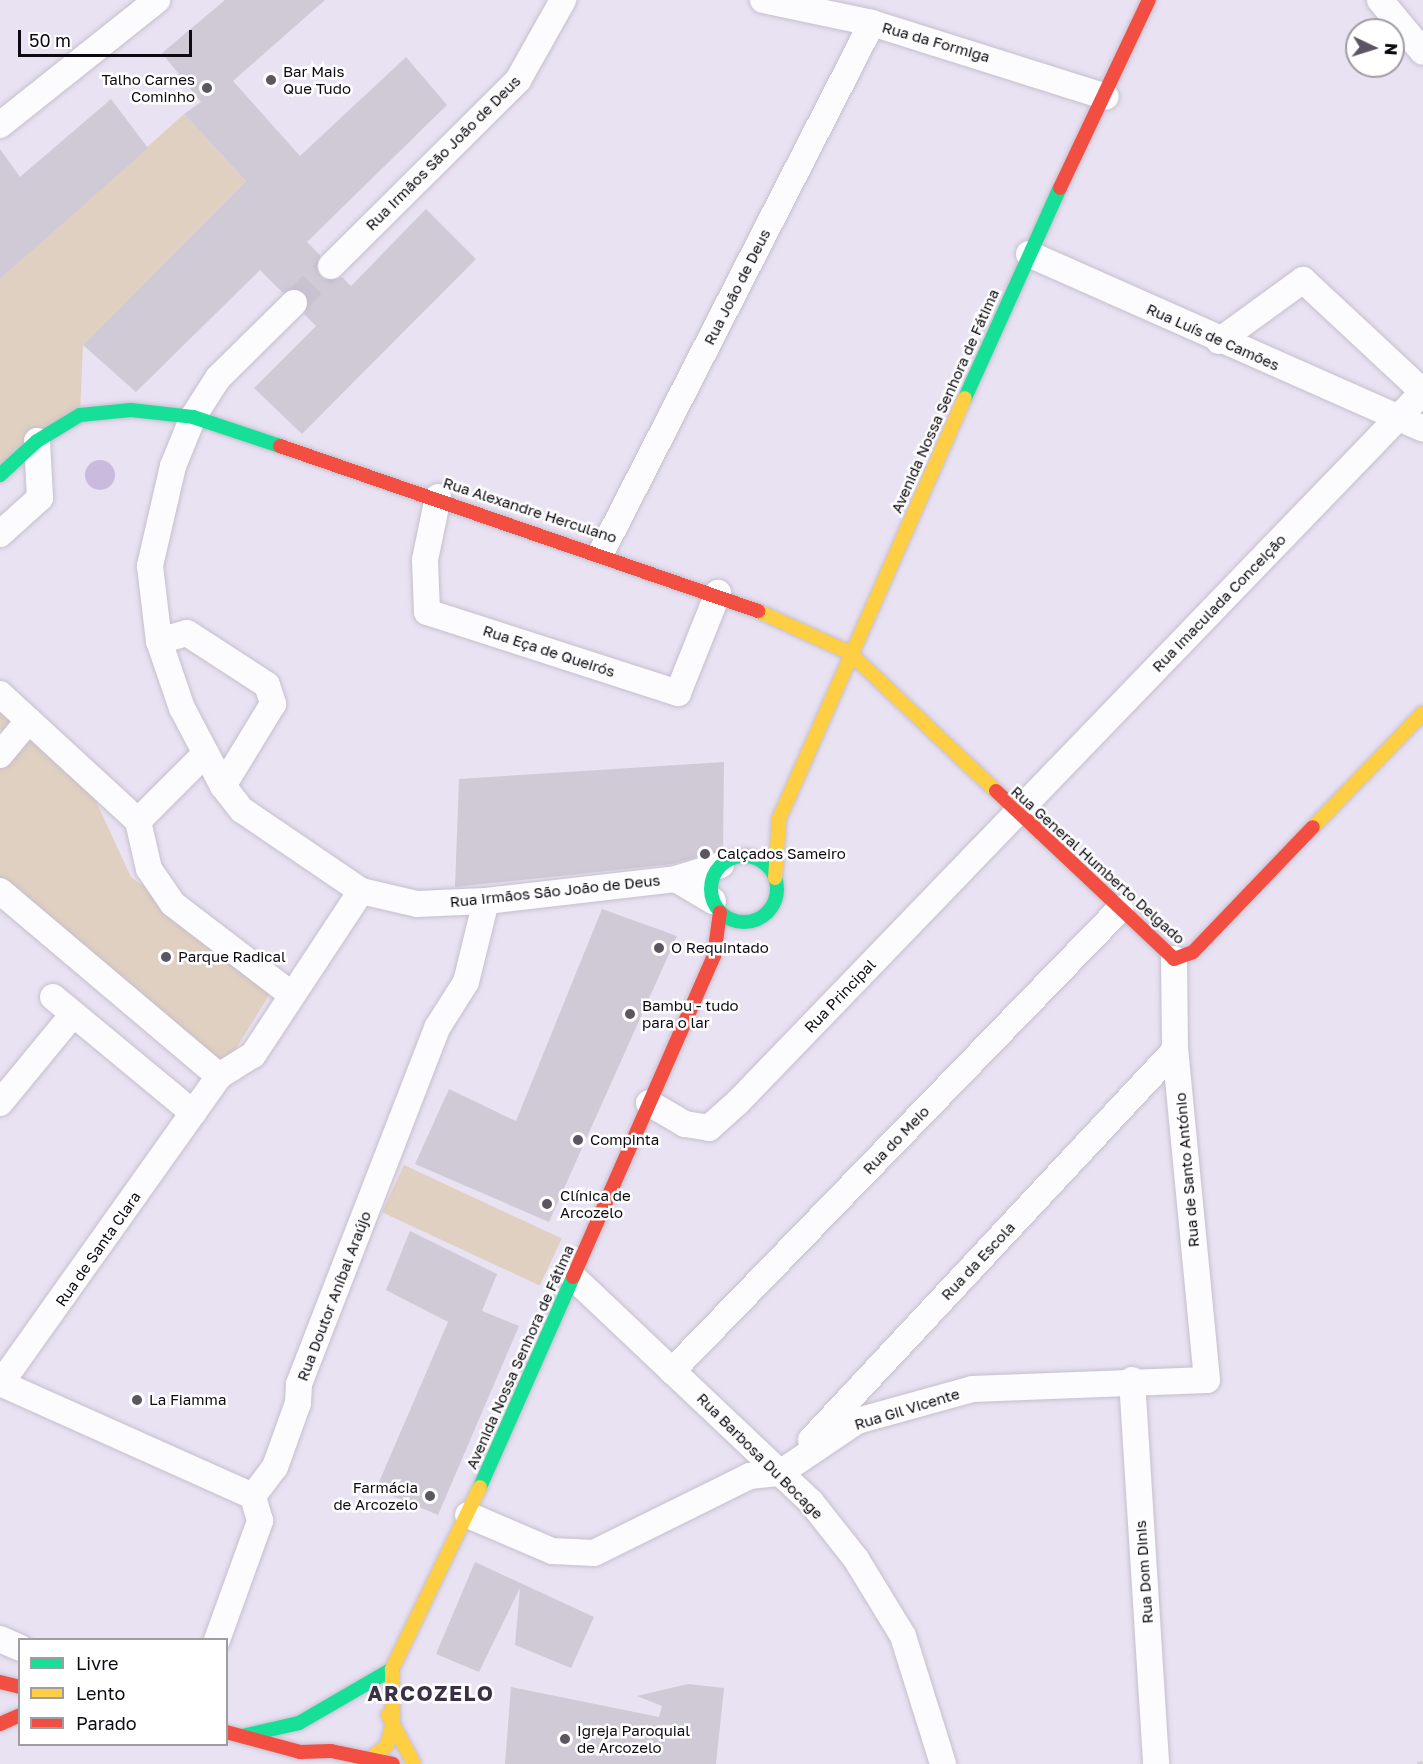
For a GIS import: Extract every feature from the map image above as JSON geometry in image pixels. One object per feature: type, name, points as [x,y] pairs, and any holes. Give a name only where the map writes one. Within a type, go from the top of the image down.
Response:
[{"type":"street","points":[[0,125],[157,0]]},
{"type":"street","name":"Rua Irmãos São João de Deus","points":[[331,266],[518,80],[563,0]]},
{"type":"street","name":"Rua da Formiga","points":[[763,0],[872,23],[1106,97]]},
{"type":"street","name":"Avenida Nossa Senhora de Fátima","points":[[775,878],[779,819],[850,653],[1029,254],[1106,97],[1149,0]]},
{"type":"street","points":[[1380,0],[1423,52]]},
{"type":"street","name":"Rua João de Deus","points":[[602,551],[872,23]]},
{"type":"street","name":"Rua Luís de Camões","points":[[1029,254],[1220,341],[1423,429]]},
{"type":"street","points":[[1220,341],[1303,280],[1423,392]]},
{"type":"street","name":"Rua Irmãos São João de Deus","points":[[294,303],[218,378],[193,417],[173,466],[150,566],[159,641],[182,708],[223,786],[242,810],[361,891],[417,904],[486,901],[676,879],[727,862]]},
{"type":"street","name":"Rua Imaculada Conceição","points":[[1014,813],[1423,392]]},
{"type":"street","name":"Rua Alexandre Herculano","points":[[0,475],[37,441],[80,415],[131,410],[193,417],[602,551],[718,593],[850,653]]},
{"type":"street","points":[[0,534],[40,498],[37,441]]},
{"type":"street","name":"Rua Eça de Queirós","points":[[438,497],[425,560],[427,612],[678,693],[718,593]]},
{"type":"street","points":[[159,641],[187,633],[267,686],[273,704],[223,786]]},
{"type":"street","name":"Rua General Humberto Delgado","points":[[850,653],[1014,813],[1174,959],[1193,952],[1423,712]]},
{"type":"street","points":[[0,694],[138,821],[149,869],[173,904],[292,995]]},
{"type":"street","points":[[0,755],[29,720]]},
{"type":"street","points":[[138,821],[206,753]]},
{"type":"street","name":"Rua Principal","points":[[649,1103],[685,1124],[709,1128],[1014,813]]},
{"type":"street","name":"Avenida Nossa Senhora de Fátima","points":[[727,862],[779,819]]},
{"type":"street","points":[[753,858],[775,878],[776,898],[755,920],[736,922],[716,906],[712,882],[727,862],[753,858]]},
{"type":"street","name":"Rua Irmãos São João de Deus","points":[[676,879],[716,906]]},
{"type":"street","points":[[0,891],[219,1076]]},
{"type":"street","name":"Rua de Santa Clara","points":[[1,1383],[219,1076],[253,1055],[361,891]]},
{"type":"street","name":"Rua Doutor Aníbal Araújo","points":[[253,1496],[275,1467],[298,1403],[299,1384],[437,1028],[466,982],[486,901]]},
{"type":"street","name":"Avenida Nossa Senhora de Fátima","points":[[392,1669],[468,1515],[714,956],[716,906]]},
{"type":"street","name":"Rua do Meio","points":[[672,1371],[1120,909]]},
{"type":"street","name":"Avenida Nossa Senhora de Fátima","points":[[714,956],[755,920]]},
{"type":"street","name":"Rua de Santo António","points":[[1174,959],[1175,1050],[1207,1380]]},
{"type":"street","points":[[53,997],[193,1113]]},
{"type":"street","points":[[0,1102],[73,1014]]},
{"type":"street","name":"Rua da Escola","points":[[780,1473],[1175,1050]]},
{"type":"street","name":"Rua Barbosa Du Bocage","points":[[574,1278],[780,1473],[856,1559],[903,1636],[943,1764]]},
{"type":"street","name":"Rua Gil Vicente","points":[[468,1515],[552,1551],[594,1553],[750,1476],[780,1473],[857,1421],[972,1389],[1132,1380],[1207,1380]]},
{"type":"street","name":"Rua Dom Dinis","points":[[1132,1380],[1156,1764]]},
{"type":"street","points":[[1,1383],[253,1496],[260,1521],[218,1638]]},
{"type":"street","points":[[0,1639],[18,1647]]},
{"type":"street","points":[[242,1736],[299,1723],[392,1669],[393,1723],[387,1745],[370,1759]]},
{"type":"street","points":[[0,1682],[18,1686]]},
{"type":"street","points":[[334,1703],[366,1703],[382,1707],[414,1764]]},
{"type":"street","points":[[331,1750],[324,1731],[334,1703]]},
{"type":"street","points":[[0,1724],[18,1716]]},
{"type":"street","points":[[228,1732],[242,1736],[284,1756],[331,1750],[393,1764]]},
{"type":"shaded area","points":[[184,114],[246,181],[83,345],[80,415],[0,473],[0,279]]},
{"type":"shaded area","points":[[100,460],[111,464],[115,475],[111,486],[100,490],[89,486],[85,475],[89,464]]},
{"type":"shaded area","points":[[0,694],[81,769],[131,877],[276,984],[219,1076],[0,891],[0,741],[5,735],[0,729]]},
{"type":"shaded area","points":[[404,1165],[562,1239],[540,1286],[382,1212]]},
{"type":"building","points":[[225,0],[325,0],[233,81],[300,156],[406,57],[447,105],[307,242],[320,255],[320,276],[328,281],[342,277],[351,286],[426,209],[476,259],[302,434],[254,388],[316,326],[304,314],[309,300],[304,292],[283,293],[260,270],[136,392],[83,345],[246,181],[184,114],[201,102],[162,53]]},
{"type":"building","points":[[111,99],[148,148],[0,279],[0,149],[20,177]]},
{"type":"building","points":[[724,762],[723,850],[673,864],[455,887],[459,779]]},
{"type":"building","points":[[602,909],[677,936],[549,1222],[415,1164],[449,1089],[516,1121]]},
{"type":"building","points":[[410,1231],[497,1274],[482,1311],[519,1326],[438,1515],[376,1489],[448,1322],[386,1290]]},
{"type":"building","points":[[475,1562],[594,1617],[571,1668],[515,1645],[520,1588],[479,1672],[436,1654]]},
{"type":"building","points":[[688,1684],[724,1688],[716,1764],[505,1764],[511,1687],[659,1717],[662,1706],[637,1696]]},
{"type":"tunnel","points":[[294,303],[331,266]]},
{"type":"railway","points":[[1417,1764],[1423,1763]]},
{"type":"traffic: fast","points":[[965,398],[1060,188]]},
{"type":"traffic: fast","points":[[0,475],[37,441],[80,415],[131,410],[193,417],[280,446]]},
{"type":"traffic: fast","points":[[744,856],[757,859],[767,866],[774,876],[777,889],[774,902],[767,912],[757,919],[744,922],[731,919],[721,912],[714,902],[711,889],[714,876],[721,866],[731,859],[744,856]]},
{"type":"traffic: fast","points":[[480,1487],[573,1277]]},
{"type":"traffic: fast","points":[[242,1736],[299,1723],[392,1669]]},
{"type":"traffic: slow","points":[[775,878],[779,819],[965,398]]},
{"type":"traffic: slow","points":[[758,611],[850,653],[996,791]]},
{"type":"traffic: slow","points":[[1313,827],[1423,713]]},
{"type":"traffic: slow","points":[[370,1759],[387,1745],[393,1723],[392,1669],[480,1487]]},
{"type":"traffic: slow","points":[[388,1715],[414,1764]]},
{"type":"traffic: jam","points":[[1060,188],[1149,0]]},
{"type":"traffic: jam","points":[[280,446],[758,611]]},
{"type":"traffic: jam","points":[[996,791],[1174,959],[1193,952],[1313,827]]},
{"type":"traffic: jam","points":[[573,1277],[714,956],[720,912]]},
{"type":"traffic: jam","points":[[0,1682],[18,1686]]},
{"type":"traffic: jam","points":[[0,1724],[18,1716]]},
{"type":"traffic: jam","points":[[228,1733],[300,1752],[331,1751],[393,1764]]},
{"type":"place","name":"Bar Mais Que Tudo","points":[[271,80]]},
{"type":"place","name":"Talho Carnes Cominho","points":[[207,88]]},
{"type":"place","name":"Calçados Sameiro","points":[[705,854]]},
{"type":"place","name":"O Requintado","points":[[659,948]]},
{"type":"place","name":"Parque Radical","points":[[166,957]]},
{"type":"place","name":"Bambu - tudo para o lar","points":[[630,1014]]},
{"type":"place","name":"Compinta","points":[[578,1140]]},
{"type":"place","name":"Clínica de Arcozelo","points":[[547,1204]]},
{"type":"place","name":"La Fiamma","points":[[137,1400]]},
{"type":"place","name":"Farmácia de Arcozelo","points":[[430,1496]]},
{"type":"place","name":"Igreja Paroquial de Arcozelo","points":[[565,1739]]},
{"type":"district","name":"ARCOZELO","points":[[431,1693]]}]
